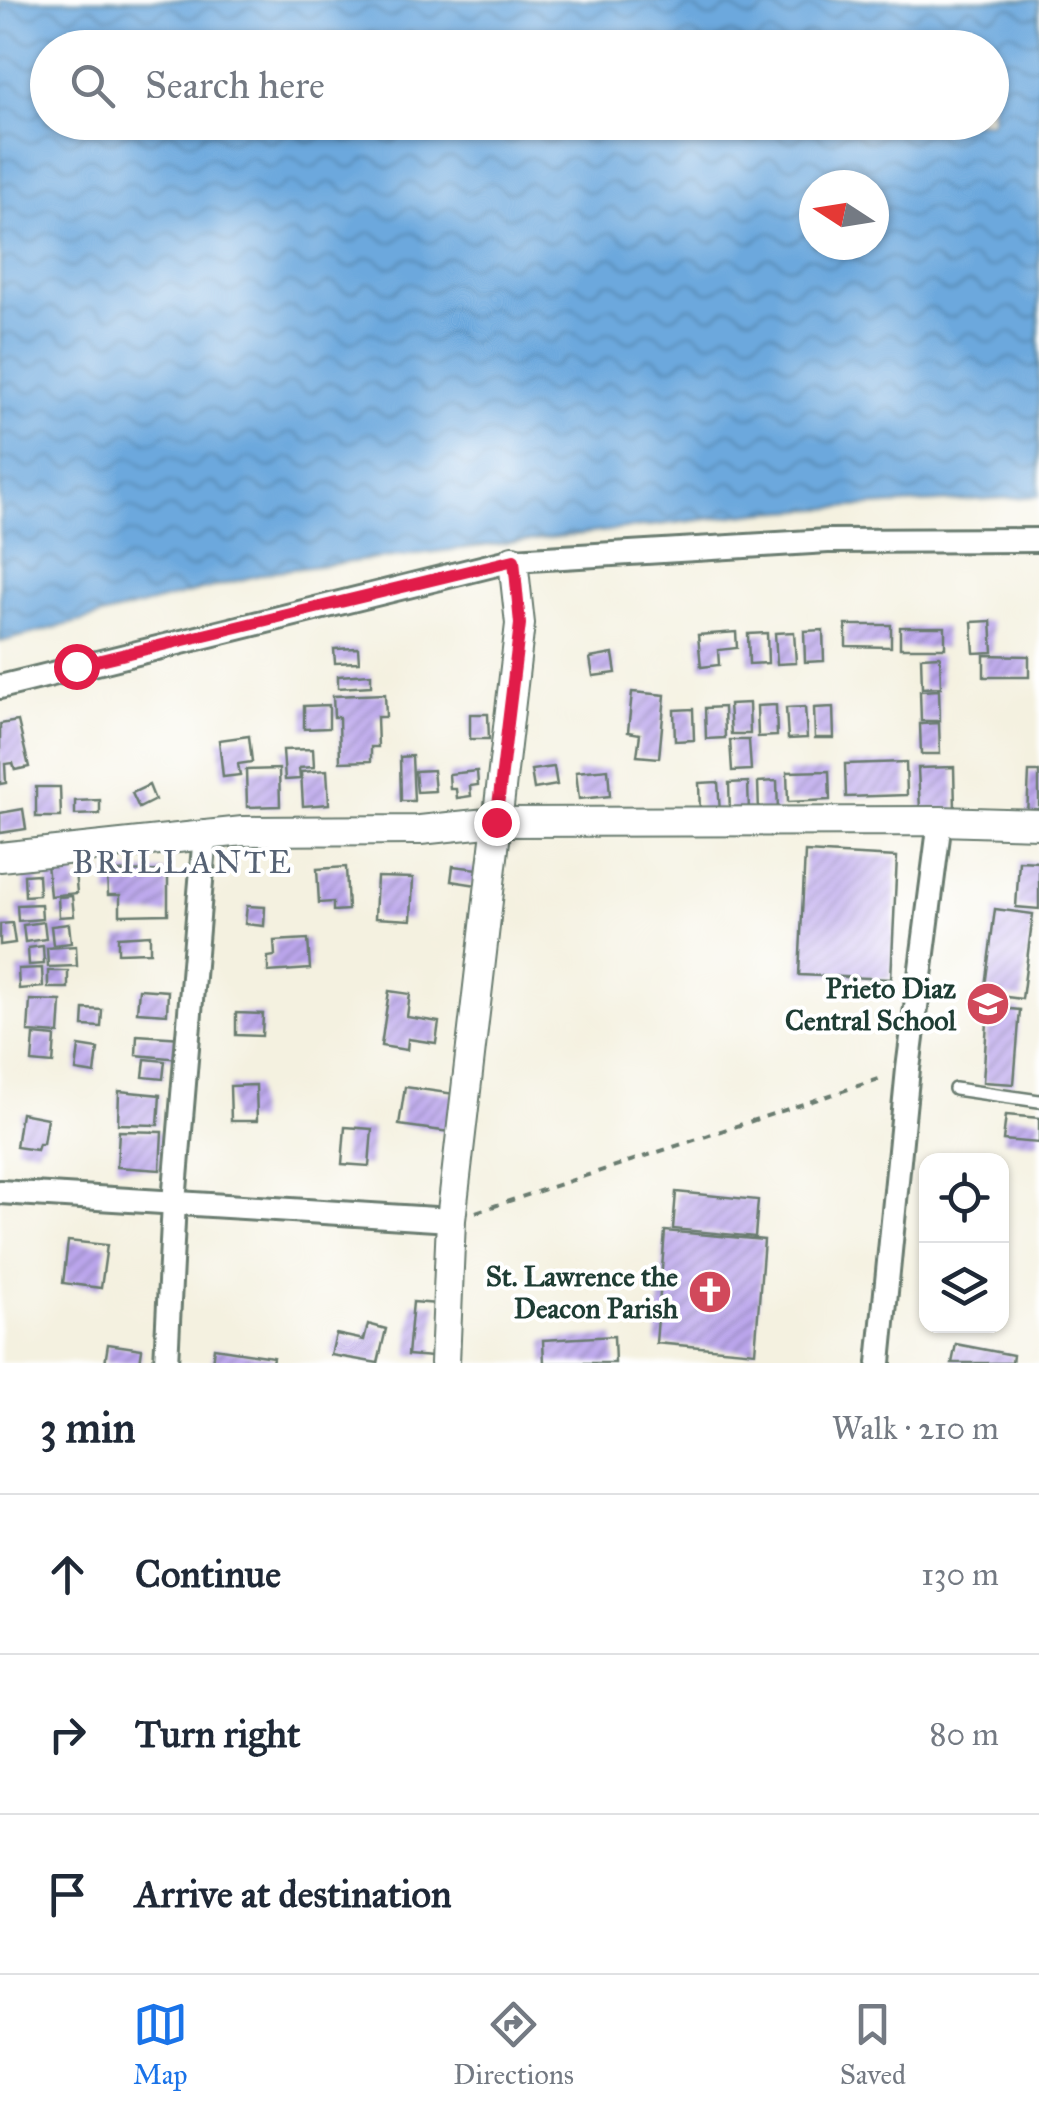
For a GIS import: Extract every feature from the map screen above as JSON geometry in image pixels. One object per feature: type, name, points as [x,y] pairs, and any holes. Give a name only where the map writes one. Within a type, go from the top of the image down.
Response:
[{"type":"street","points":[[0,686],[514,560],[828,541],[1039,540]]},
{"type":"street","points":[[445,1363],[451,1220],[520,624],[514,560]]},
{"type":"street","points":[[879,1363],[908,1070],[940,820]]},
{"type":"street","points":[[0,857],[205,834],[420,830],[496,822],[940,820],[1039,824]]},
{"type":"street","points":[[166,1363],[174,1202],[205,834]]},
{"type":"street","points":[[0,1192],[451,1220]]},
{"type":"lane","points":[[954,1088],[1039,1101]]},
{"type":"path","points":[[451,1220],[908,1070]]},
{"type":"water","points":[[0,0],[1039,0],[1039,496],[765,512],[275,571],[0,642]]},
{"type":"building","points":[[991,621],[993,652],[974,653],[972,622]]},
{"type":"building","points":[[846,625],[891,625],[891,647],[846,646]]},
{"type":"building","points":[[900,627],[945,627],[945,648],[900,648]]},
{"type":"building","points":[[823,630],[824,661],[805,662],[804,631]]},
{"type":"building","points":[[736,632],[737,648],[718,650],[719,665],[701,667],[698,635]]},
{"type":"building","points":[[794,632],[796,663],[777,664],[775,633]]},
{"type":"building","points":[[767,633],[768,663],[749,664],[748,634]]},
{"type":"building","points":[[358,648],[359,662],[335,663],[334,649]]},
{"type":"building","points":[[613,654],[616,673],[593,676],[590,658]]},
{"type":"building","points":[[984,655],[1029,656],[1029,677],[984,677]]},
{"type":"building","points":[[940,656],[941,687],[922,688],[921,657]]},
{"type":"building","points":[[371,674],[371,686],[338,688],[338,676]]},
{"type":"building","points":[[939,690],[940,721],[921,721],[920,691]]},
{"type":"building","points":[[632,692],[665,695],[659,758],[637,756],[640,734],[628,732]]},
{"type":"building","points":[[385,694],[386,717],[377,717],[378,747],[371,747],[371,761],[340,762],[339,717],[334,717],[333,696]]},
{"type":"building","points":[[749,703],[750,734],[731,734],[729,704]]},
{"type":"building","points":[[329,705],[329,728],[304,729],[304,706]]},
{"type":"building","points":[[776,705],[777,736],[758,737],[757,706]]},
{"type":"building","points":[[724,707],[725,738],[706,739],[705,708]]},
{"type":"building","points":[[805,707],[807,738],[788,739],[786,708]]},
{"type":"building","points":[[833,707],[834,738],[815,738],[814,708]]},
{"type":"building","points":[[693,709],[694,740],[675,741],[674,710]]},
{"type":"building","points":[[470,714],[488,714],[489,739],[470,739]]},
{"type":"building","points":[[18,721],[29,767],[15,770],[13,763],[5,764],[6,783],[0,784],[0,724]]},
{"type":"building","points":[[939,723],[940,754],[921,754],[920,724]]},
{"type":"building","points":[[249,736],[252,762],[238,764],[240,775],[223,777],[219,740]]},
{"type":"building","points":[[730,740],[749,740],[751,770],[732,771]]},
{"type":"building","points":[[313,749],[314,767],[299,768],[300,779],[285,780],[283,750]]},
{"type":"building","points":[[412,756],[414,801],[401,801],[400,757]]},
{"type":"building","points":[[906,762],[907,795],[846,797],[845,764]]},
{"type":"building","points":[[554,767],[557,785],[534,789],[531,770]]},
{"type":"building","points":[[954,767],[955,810],[920,810],[918,768]]},
{"type":"building","points":[[279,769],[280,806],[247,807],[246,770]]},
{"type":"building","points":[[608,769],[610,796],[579,799],[576,772]]},
{"type":"building","points":[[327,770],[329,804],[303,806],[301,772]]},
{"type":"building","points":[[433,770],[435,791],[417,792],[415,771]]},
{"type":"building","points":[[477,771],[478,785],[470,786],[471,796],[457,798],[456,789],[450,789],[449,774]]},
{"type":"building","points":[[829,771],[830,800],[788,802],[787,772]]},
{"type":"building","points":[[1029,772],[1039,772],[1039,817],[1027,816]]},
{"type":"building","points":[[777,781],[778,812],[759,813],[758,782]]},
{"type":"building","points":[[718,782],[720,813],[700,814],[699,783]]},
{"type":"building","points":[[748,782],[749,813],[730,813],[729,783]]},
{"type":"building","points":[[149,785],[155,800],[139,808],[132,793]]},
{"type":"building","points":[[36,787],[60,787],[61,817],[36,817]]},
{"type":"building","points":[[100,800],[100,814],[75,815],[75,801]]},
{"type":"building","points":[[23,809],[26,829],[0,833],[0,813]]},
{"type":"building","points":[[805,852],[897,857],[891,979],[799,975]]},
{"type":"building","points":[[74,861],[77,893],[50,896],[47,863]]},
{"type":"building","points":[[1019,861],[1039,862],[1039,909],[1016,907]]},
{"type":"building","points":[[453,866],[479,869],[477,885],[451,881]]},
{"type":"building","points":[[346,867],[348,910],[333,911],[333,902],[319,903],[317,869]]},
{"type":"building","points":[[168,871],[168,914],[120,915],[120,895],[108,895],[107,872]]},
{"type":"building","points":[[38,874],[39,895],[25,896],[24,875]]},
{"type":"building","points":[[377,877],[413,878],[411,920],[375,918]]},
{"type":"building","points":[[72,896],[74,916],[59,917],[58,897]]},
{"type":"building","points":[[41,904],[42,919],[18,921],[17,905]]},
{"type":"building","points":[[247,906],[265,907],[264,926],[245,924]]},
{"type":"building","points":[[995,909],[1033,914],[1022,999],[984,994]]},
{"type":"building","points":[[44,922],[46,939],[25,942],[23,925]]},
{"type":"building","points":[[12,923],[15,943],[0,945],[0,924]]},
{"type":"building","points":[[69,924],[71,943],[53,945],[51,926]]},
{"type":"building","points":[[150,935],[150,952],[118,953],[118,937]]},
{"type":"building","points":[[308,939],[310,969],[268,972],[268,957],[275,956],[274,941]]},
{"type":"building","points":[[43,946],[44,964],[29,965],[28,948]]},
{"type":"building","points":[[76,946],[77,966],[48,967],[47,948]]},
{"type":"building","points":[[42,968],[43,987],[19,989],[18,969]]},
{"type":"building","points":[[48,971],[68,971],[68,988],[48,988]]},
{"type":"building","points":[[139,989],[168,991],[167,1014],[137,1012]]},
{"type":"building","points":[[389,991],[410,994],[407,1017],[439,1022],[436,1043],[408,1039],[407,1050],[381,1046]]},
{"type":"building","points":[[30,1000],[61,1001],[59,1034],[28,1032]]},
{"type":"building","points":[[988,1007],[1020,1010],[1014,1084],[983,1082]]},
{"type":"building","points":[[84,1009],[102,1010],[101,1027],[83,1026]]},
{"type":"building","points":[[236,1013],[263,1014],[262,1036],[236,1035]]},
{"type":"building","points":[[34,1035],[55,1037],[53,1064],[32,1062]]},
{"type":"building","points":[[137,1035],[182,1038],[180,1059],[136,1055]]},
{"type":"building","points":[[79,1046],[98,1049],[95,1074],[76,1071]]},
{"type":"building","points":[[145,1059],[165,1061],[163,1079],[143,1077]]},
{"type":"building","points":[[256,1085],[257,1121],[231,1121],[230,1086]]},
{"type":"building","points":[[405,1087],[455,1094],[450,1132],[399,1125]]},
{"type":"building","points":[[119,1091],[160,1095],[158,1125],[118,1124]]},
{"type":"building","points":[[21,1113],[47,1118],[43,1144],[37,1150],[16,1147]]},
{"type":"building","points":[[1006,1115],[1039,1118],[1039,1143],[1003,1140]]},
{"type":"building","points":[[345,1127],[372,1129],[369,1166],[342,1164]]},
{"type":"building","points":[[119,1131],[162,1132],[160,1170],[117,1167]]},
{"type":"building","points":[[676,1192],[758,1200],[755,1237],[673,1229]]},
{"type":"building","name":"St. Lawrence the Deacon Parish","points":[[665,1231],[764,1240],[755,1352],[656,1343]]},
{"type":"building","points":[[68,1241],[107,1245],[101,1288],[63,1283]]},
{"type":"building","points":[[413,1302],[437,1304],[432,1357],[408,1355]]},
{"type":"building","points":[[368,1324],[386,1329],[378,1363],[331,1355],[336,1334],[364,1340]]},
{"type":"building","points":[[614,1336],[615,1363],[544,1363],[543,1340]]},
{"type":"building","points":[[108,1344],[142,1349],[140,1363],[105,1363]]},
{"type":"building","points":[[956,1344],[1013,1355],[1012,1363],[952,1363]]},
{"type":"building","points":[[214,1348],[273,1357],[272,1363],[212,1363]]},
{"type":"place","name":"Prieto Diaz Central School","points":[[988,1004]]},
{"type":"place","name":"St. Lawrence the Deacon Parish","points":[[710,1292]]},
{"type":"district","name":"BRILLANTE","points":[[183,862]]},
{"type":"route","points":[[76,666],[514,560],[520,624],[496,822]]}]
